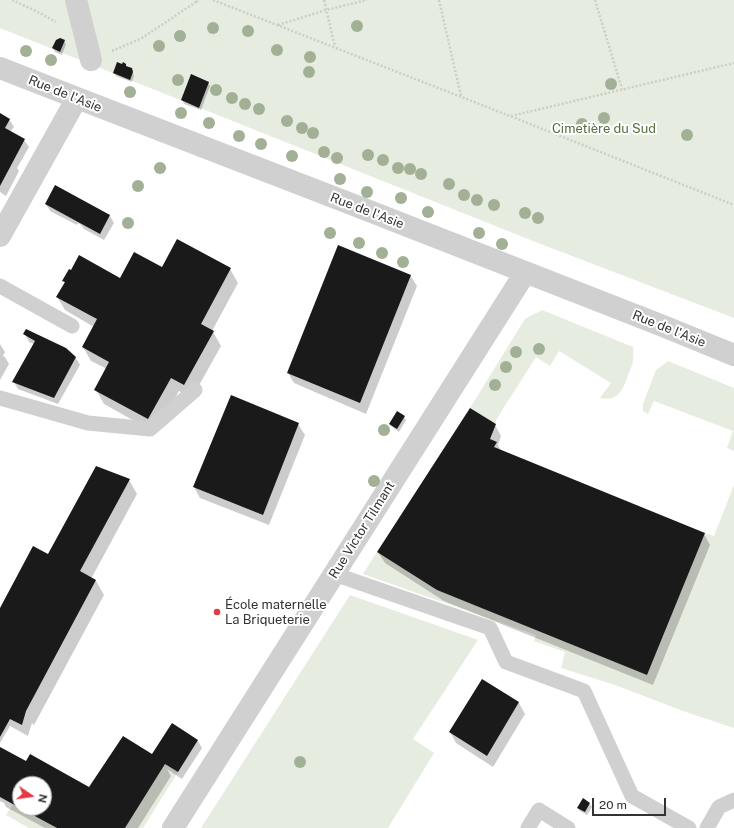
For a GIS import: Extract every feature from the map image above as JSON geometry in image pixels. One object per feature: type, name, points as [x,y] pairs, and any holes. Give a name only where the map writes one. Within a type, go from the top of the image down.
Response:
[{"type":"street","points":[[76,0],[91,60]]},
{"type":"street","name":"Rue de l'Asie","points":[[0,68],[664,326],[734,355]]},
{"type":"street","points":[[0,236],[77,98]]},
{"type":"street","name":"Rue Victor Tilmant","points":[[173,828],[525,273]]},
{"type":"lane","points":[[0,286],[72,326]]},
{"type":"lane","points":[[0,398],[88,423],[150,429],[195,390]]},
{"type":"lane","points":[[334,574],[490,628],[506,662],[584,691],[632,796],[689,828]]},
{"type":"lane","points":[[707,828],[719,807],[734,800]]},
{"type":"lane","points":[[528,828],[539,810],[568,828]]},
{"type":"path","points":[[91,60],[142,38],[196,1],[200,0]]},
{"type":"path","points":[[213,0],[734,205]]},
{"type":"path","points":[[324,0],[335,48]]},
{"type":"path","points":[[278,25],[326,10],[367,0]]},
{"type":"path","points":[[440,0],[461,97]]},
{"type":"path","points":[[595,0],[622,89]]},
{"type":"path","points":[[510,116],[734,63]]},
{"type":"green space","name":"Cimetière du Sud","points":[[0,0],[734,0],[734,318],[533,241],[0,28]]},
{"type":"green space","points":[[542,310],[633,347],[632,364],[622,390],[619,394],[611,398],[600,398],[611,383],[559,351],[550,366],[536,357],[494,423],[470,408],[525,319]]},
{"type":"green space","points":[[668,361],[734,388],[734,451],[727,448],[733,431],[654,401],[648,414],[643,411],[643,404],[656,370]]},
{"type":"green space","points":[[734,485],[734,728],[683,711],[618,686],[561,668],[565,652],[534,641],[536,635],[363,574],[377,552],[437,590],[647,675],[705,533],[714,536]]},
{"type":"green space","points":[[350,595],[478,640],[413,739],[434,753],[388,828],[201,828]]},
{"type":"green space","points":[[165,764],[178,772],[143,828],[125,828]]},
{"type":"green space","points":[[12,806],[12,816],[35,816],[57,828],[29,828],[6,815]]},
{"type":"building","points":[[60,38],[65,40],[60,52],[52,48],[56,40]]},
{"type":"building","points":[[117,62],[122,64],[123,62],[126,66],[132,68],[133,72],[130,80],[113,73]]},
{"type":"building","points":[[191,74],[209,82],[199,108],[181,100]]},
{"type":"building","points":[[0,113],[10,119],[5,128],[25,139],[0,186]]},
{"type":"building","points":[[55,185],[110,215],[100,234],[45,204]]},
{"type":"building","points":[[177,239],[231,268],[201,324],[214,331],[184,385],[171,378],[148,419],[94,390],[109,362],[82,347],[97,319],[56,297],[65,282],[62,281],[69,269],[71,270],[79,255],[120,278],[134,252],[162,267]]},
{"type":"building","points":[[338,245],[411,275],[360,403],[287,373]]},
{"type":"building","points":[[26,329],[66,348],[76,357],[54,398],[12,382],[35,341],[23,334]]},
{"type":"building","points":[[231,395],[299,423],[263,515],[193,487]]},
{"type":"building","points":[[470,408],[496,424],[490,439],[497,442],[494,447],[705,533],[647,675],[437,590],[377,552]]},
{"type":"building","points":[[397,411],[405,416],[397,429],[389,424]]},
{"type":"building","points":[[96,466],[130,479],[80,571],[96,580],[26,711],[22,725],[10,719],[0,737],[0,608],[33,546],[48,554]]},
{"type":"building","points":[[482,679],[519,702],[487,756],[449,732]]},
{"type":"building","points":[[172,723],[198,740],[178,772],[165,764],[125,828],[57,828],[35,816],[52,816],[52,776],[12,776],[12,804],[0,797],[0,747],[26,761],[30,754],[89,787],[123,736],[152,754]]},
{"type":"building","points":[[583,798],[590,803],[585,812],[577,808]]},
{"type":"place","name":"École maternelle La Briqueterie","points":[[217,612]]}]
